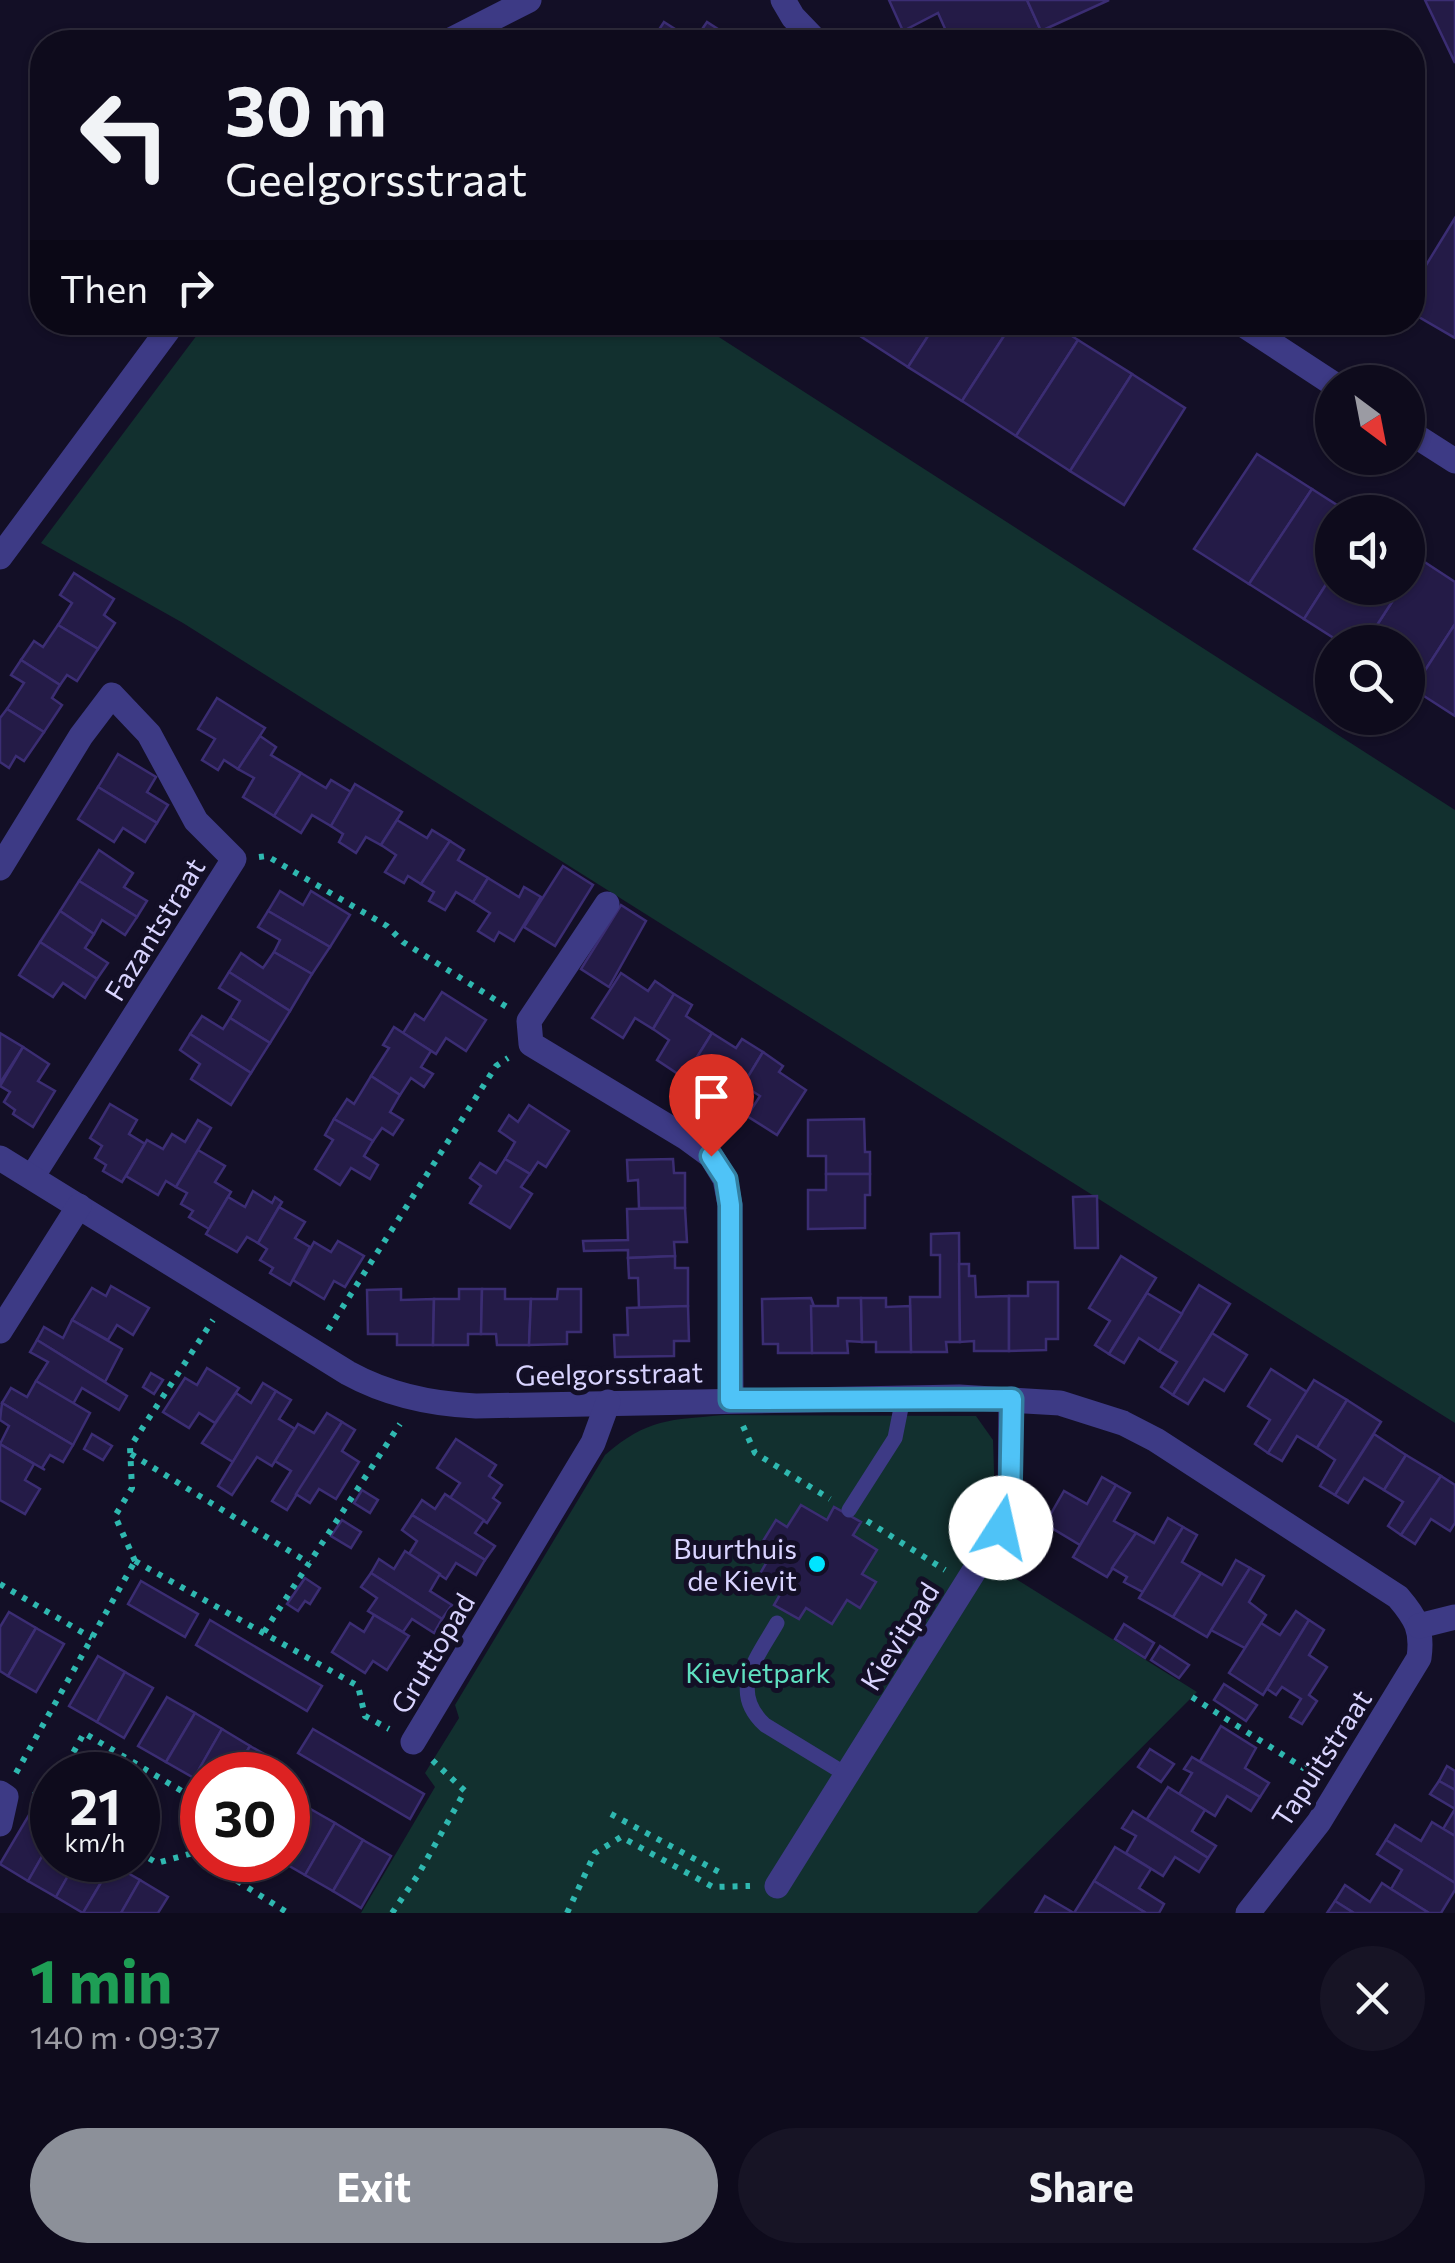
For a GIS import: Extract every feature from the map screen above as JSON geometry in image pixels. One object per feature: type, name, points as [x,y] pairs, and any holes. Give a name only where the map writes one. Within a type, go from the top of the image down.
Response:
[{"type":"street","points":[[470,30],[529,0]]},
{"type":"street","points":[[783,0],[805,30]]},
{"type":"street","points":[[0,556],[164,335]]},
{"type":"street","points":[[1258,335],[1315,372]]},
{"type":"street","points":[[1425,442],[1455,462]]},
{"type":"street","name":"Fazantstraat","points":[[0,868],[81,736],[112,695],[149,734],[196,821],[234,860],[32,1178]]},
{"type":"street","points":[[606,904],[530,1033],[685,1136],[711,1156],[726,1179],[730,1205],[730,1400]]},
{"type":"street","name":"Geelgorsstraat","points":[[0,1158],[372,1386],[444,1404],[1012,1399],[1060,1403],[1090,1411],[1156,1440],[1398,1597],[1417,1618],[1419,1626]]},
{"type":"street","points":[[0,1330],[78,1206]]},
{"type":"street","name":"Kievitpad","points":[[777,1886],[1001,1528],[1010,1506],[1012,1399]]},
{"type":"street","name":"Gruttopad","points":[[413,1742],[592,1443],[608,1402]]},
{"type":"street","points":[[1419,1626],[1455,1618]]},
{"type":"street","name":"Tapuitstraat","points":[[1248,1913],[1298,1850],[1420,1658],[1419,1626]]},
{"type":"street","points":[[0,1824],[3,1795]]},
{"type":"lane","points":[[849,1510],[895,1438],[903,1398]]},
{"type":"lane","points":[[777,1624],[749,1673],[747,1700],[753,1714],[764,1725],[847,1776]]},
{"type":"path","points":[[234,860],[267,856],[387,926],[403,942],[530,1033],[496,1066],[314,1352]]},
{"type":"path","points":[[3,1795],[135,1560],[115,1516],[132,1488],[130,1447],[227,1298]]},
{"type":"path","points":[[264,1632],[398,1424],[414,1426]]},
{"type":"path","points":[[130,1454],[309,1564]]},
{"type":"path","name":"Gruttopad","points":[[135,1560],[358,1686],[365,1716],[413,1742]]},
{"type":"path","points":[[0,1584],[92,1638]]},
{"type":"path","points":[[1192,1697],[1338,1790]]},
{"type":"path","points":[[74,1752],[84,1734],[115,1752]]},
{"type":"path","points":[[392,1913],[418,1876],[465,1792],[413,1742]]},
{"type":"path","points":[[610,1814],[719,1872]]},
{"type":"path","points":[[567,1913],[595,1853],[621,1837],[714,1887],[777,1886]]},
{"type":"path","points":[[238,1882],[288,1913]]},
{"type":"green space","points":[[197,335],[716,335],[1315,720],[1315,735],[1338,735],[1455,810],[1455,1423],[183,623],[41,543]]},
{"type":"green space","name":"Kievietpark","points":[[724,1415],[976,1416],[993,1440],[995,1503],[971,1556],[994,1571],[997,1567],[1197,1692],[977,1913],[361,1913],[435,1787],[425,1773],[459,1718],[455,1705],[605,1455],[647,1427]]},
{"type":"building","points":[[889,0],[1027,0],[1041,30],[946,30],[938,13],[903,30]]},
{"type":"building","points":[[1027,0],[1109,0],[1043,30]]},
{"type":"building","points":[[1425,0],[1455,0],[1455,63]]},
{"type":"building","points":[[664,22],[677,30],[659,30]]},
{"type":"building","points":[[707,22],[719,30],[702,30]]},
{"type":"building","points":[[1455,218],[1455,338],[1425,321],[1425,267]]},
{"type":"building","points":[[859,335],[929,335],[908,367]]},
{"type":"building","points":[[929,335],[1005,335],[962,401],[908,367]]},
{"type":"building","points":[[1005,335],[1070,335],[1078,340],[1016,436],[962,401]]},
{"type":"building","points":[[1078,340],[1132,374],[1070,471],[1016,436]]},
{"type":"building","points":[[1132,374],[1185,408],[1124,505],[1070,471]]},
{"type":"building","points":[[1257,454],[1312,489],[1249,584],[1194,549]]},
{"type":"building","points":[[1312,489],[1321,495],[1315,495],[1315,602],[1304,619],[1249,584]]},
{"type":"building","points":[[1425,562],[1455,582],[1455,624],[1425,670],[1425,625],[1377,625],[1390,605],[1425,605]]},
{"type":"building","points":[[74,573],[114,599],[104,615],[115,623],[98,649],[58,625],[72,603],[60,595]]},
{"type":"building","points":[[1315,602],[1315,605],[1390,605],[1377,625],[1315,626],[1304,619]]},
{"type":"building","points":[[1455,624],[1455,716],[1425,697],[1425,670]]},
{"type":"building","points":[[58,625],[98,649],[77,681],[67,675],[60,685],[21,660],[34,641],[43,647]]},
{"type":"building","points":[[21,660],[60,685],[52,698],[62,705],[44,732],[7,709],[24,683],[11,675]]},
{"type":"building","points":[[217,698],[265,728],[238,769],[224,760],[218,770],[202,760],[215,739],[198,729]]},
{"type":"building","points":[[7,709],[44,732],[24,761],[16,756],[9,768],[0,762],[0,718]]},
{"type":"building","points":[[260,736],[276,747],[271,755],[301,773],[274,816],[243,797],[254,778],[238,769]]},
{"type":"building","points":[[118,754],[156,777],[147,792],[168,805],[157,823],[98,787]]},
{"type":"building","points":[[301,773],[326,788],[331,780],[351,792],[331,826],[312,815],[301,833],[274,816]]},
{"type":"building","points":[[355,784],[402,812],[381,845],[366,837],[356,853],[339,842],[343,834],[331,826]]},
{"type":"building","points":[[98,787],[157,823],[145,842],[123,828],[114,842],[78,819]]},
{"type":"building","points":[[397,820],[427,838],[432,830],[450,841],[421,884],[408,876],[404,883],[385,872],[396,855],[381,845]]},
{"type":"building","points":[[450,841],[464,850],[458,860],[488,878],[473,902],[456,892],[445,910],[429,901],[434,892],[421,884]]},
{"type":"building","points":[[99,850],[133,873],[124,887],[147,901],[137,917],[79,881]]},
{"type":"building","points":[[563,866],[593,885],[555,946],[524,927]]},
{"type":"building","points":[[488,878],[519,897],[524,887],[541,897],[514,941],[499,932],[494,941],[478,931],[490,913],[473,902]]},
{"type":"building","points":[[79,881],[137,917],[125,935],[102,920],[94,934],[60,911]]},
{"type":"building","points":[[280,891],[303,905],[311,891],[350,915],[330,947],[268,911]]},
{"type":"building","points":[[621,905],[646,921],[609,987],[581,969]]},
{"type":"building","points":[[60,911],[94,934],[85,948],[108,963],[97,979],[40,942]]},
{"type":"building","points":[[268,911],[330,947],[312,974],[274,952],[280,940],[258,927]]},
{"type":"building","points":[[40,942],[97,979],[85,998],[63,983],[53,997],[19,975]]},
{"type":"building","points":[[274,952],[312,974],[290,1011],[229,972],[241,953],[263,968]]},
{"type":"building","points":[[229,972],[290,1011],[270,1043],[230,1018],[240,1001],[219,988]]},
{"type":"building","points":[[621,973],[648,991],[655,981],[674,994],[653,1029],[635,1018],[623,1038],[592,1018]]},
{"type":"building","points":[[442,992],[486,1020],[466,1051],[446,1038],[436,1054],[403,1033],[415,1014],[424,1020]]},
{"type":"building","points":[[674,994],[692,1005],[686,1016],[712,1033],[684,1078],[657,1060],[669,1040],[653,1029]]},
{"type":"building","points":[[202,1016],[223,1029],[230,1018],[270,1043],[251,1073],[190,1034]]},
{"type":"building","points":[[394,1027],[431,1051],[421,1067],[433,1074],[424,1087],[411,1078],[400,1095],[371,1076],[389,1048],[383,1045]]},
{"type":"building","points":[[0,1033],[23,1047],[0,1083]]},
{"type":"building","points":[[712,1033],[736,1048],[742,1039],[763,1052],[743,1085],[727,1075],[713,1096],[684,1078]]},
{"type":"building","points":[[190,1034],[251,1073],[231,1105],[191,1079],[200,1064],[180,1050]]},
{"type":"building","points":[[23,1047],[49,1064],[38,1081],[55,1091],[33,1127],[13,1114],[15,1110],[4,1102],[10,1092],[0,1086]]},
{"type":"building","points":[[763,1052],[783,1066],[779,1072],[806,1090],[777,1135],[747,1116],[760,1096],[743,1085]]},
{"type":"building","points":[[371,1076],[400,1095],[390,1112],[403,1120],[393,1135],[382,1128],[373,1141],[334,1119],[347,1099],[354,1104]]},
{"type":"building","points":[[110,1104],[137,1120],[129,1134],[145,1144],[122,1182],[103,1171],[106,1165],[95,1158],[102,1146],[90,1138]]},
{"type":"building","points":[[529,1105],[569,1131],[546,1167],[538,1162],[530,1174],[505,1159],[515,1142],[499,1131],[509,1115],[518,1122]]},
{"type":"building","points":[[334,1119],[373,1141],[364,1156],[378,1165],[370,1179],[351,1168],[340,1185],[315,1169],[333,1140],[325,1135]]},
{"type":"building","points":[[864,1119],[870,1174],[826,1174],[826,1156],[808,1156],[808,1120]]},
{"type":"building","points":[[198,1120],[211,1128],[176,1187],[166,1181],[158,1195],[126,1176],[147,1140],[163,1149],[172,1134],[185,1142]]},
{"type":"building","points":[[198,1150],[225,1166],[215,1182],[231,1192],[209,1229],[189,1217],[193,1211],[181,1204],[187,1193],[176,1187]]},
{"type":"building","points":[[505,1159],[530,1174],[521,1187],[532,1194],[510,1228],[470,1203],[481,1186],[470,1178],[480,1163],[496,1173]]},
{"type":"building","points":[[673,1159],[674,1173],[685,1173],[685,1208],[639,1208],[638,1180],[628,1181],[627,1160]]},
{"type":"building","points":[[826,1174],[870,1174],[870,1195],[865,1195],[865,1228],[808,1229],[808,1190],[826,1190]]},
{"type":"building","points":[[253,1191],[272,1203],[275,1197],[282,1202],[258,1243],[247,1237],[237,1252],[206,1234],[228,1197],[245,1207]]},
{"type":"building","points":[[1097,1196],[1098,1248],[1075,1248],[1073,1197]]},
{"type":"building","points":[[279,1207],[305,1222],[295,1238],[310,1247],[290,1285],[270,1273],[273,1268],[260,1260],[267,1249],[258,1243]]},
{"type":"building","points":[[685,1208],[687,1242],[674,1242],[675,1256],[628,1258],[628,1250],[584,1251],[583,1241],[628,1240],[627,1209]]},
{"type":"building","points":[[959,1233],[960,1342],[946,1342],[947,1352],[911,1352],[910,1297],[940,1297],[940,1255],[931,1255],[931,1234]]},
{"type":"building","points":[[338,1241],[364,1256],[345,1287],[334,1281],[324,1299],[293,1280],[314,1242],[331,1252]]},
{"type":"building","points":[[675,1256],[675,1268],[688,1268],[688,1306],[639,1308],[638,1278],[629,1278],[628,1258]]},
{"type":"building","points":[[1121,1256],[1156,1278],[1109,1354],[1095,1345],[1110,1321],[1089,1308]]},
{"type":"building","points":[[959,1264],[969,1264],[969,1276],[975,1276],[976,1297],[1009,1296],[1009,1351],[974,1351],[974,1341],[960,1342]]},
{"type":"building","points":[[1028,1282],[1058,1282],[1058,1339],[1046,1339],[1046,1350],[1009,1351],[1009,1296],[1028,1296]]},
{"type":"building","points":[[1199,1285],[1230,1304],[1173,1395],[1161,1387],[1177,1362],[1159,1351]]},
{"type":"building","points":[[111,1286],[149,1308],[133,1335],[117,1325],[108,1340],[72,1320],[92,1288],[106,1296]]},
{"type":"building","points":[[401,1289],[401,1300],[434,1299],[433,1345],[397,1345],[397,1334],[368,1334],[367,1290]]},
{"type":"building","points":[[459,1289],[482,1289],[481,1334],[468,1334],[468,1345],[433,1345],[434,1299],[459,1299]]},
{"type":"building","points":[[482,1289],[505,1289],[505,1299],[531,1299],[529,1345],[497,1345],[496,1334],[481,1334]]},
{"type":"building","points":[[558,1289],[581,1289],[581,1332],[567,1332],[567,1344],[529,1345],[531,1299],[557,1299]]},
{"type":"building","points":[[1147,1293],[1182,1314],[1159,1351],[1139,1338],[1124,1363],[1109,1354]]},
{"type":"building","points":[[811,1298],[815,1309],[812,1353],[778,1353],[778,1344],[763,1344],[762,1299]]},
{"type":"building","points":[[838,1298],[861,1298],[862,1342],[847,1341],[848,1353],[812,1353],[811,1306],[838,1306]]},
{"type":"building","points":[[861,1298],[886,1298],[886,1307],[910,1306],[911,1352],[876,1352],[876,1342],[862,1342]]},
{"type":"building","points":[[688,1306],[689,1341],[674,1341],[674,1356],[615,1357],[614,1335],[628,1335],[627,1308]]},
{"type":"building","points":[[72,1320],[122,1349],[105,1382],[37,1340],[44,1327],[63,1338]]},
{"type":"building","points":[[1212,1333],[1247,1355],[1224,1391],[1204,1379],[1188,1404],[1173,1395]]},
{"type":"building","points":[[37,1340],[127,1396],[119,1410],[82,1388],[73,1404],[36,1381],[48,1362],[30,1352]]},
{"type":"building","points":[[207,1368],[239,1388],[215,1423],[199,1413],[189,1428],[163,1412],[185,1378],[197,1385]]},
{"type":"building","points":[[1271,1369],[1307,1392],[1268,1453],[1255,1444],[1270,1420],[1248,1406]]},
{"type":"building","points":[[151,1373],[163,1380],[154,1394],[143,1387]]},
{"type":"building","points":[[1314,1380],[1347,1400],[1317,1448],[1297,1436],[1282,1461],[1268,1453]]},
{"type":"building","points":[[36,1381],[90,1413],[73,1445],[2,1403],[11,1388],[27,1397]]},
{"type":"building","points":[[263,1383],[276,1391],[233,1462],[202,1443],[236,1393],[251,1403]]},
{"type":"building","points":[[276,1391],[291,1400],[279,1419],[295,1429],[272,1466],[257,1457],[232,1495],[218,1486]]},
{"type":"building","points":[[1347,1400],[1381,1422],[1335,1495],[1320,1486],[1335,1460],[1317,1448]]},
{"type":"building","points":[[2,1403],[73,1445],[63,1462],[50,1455],[42,1468],[45,1470],[0,1444],[9,1426],[0,1420]]},
{"type":"building","points":[[327,1413],[342,1422],[287,1510],[272,1501],[291,1471],[275,1461],[298,1424],[314,1433]]},
{"type":"building","points":[[342,1422],[355,1430],[342,1451],[359,1462],[336,1499],[319,1489],[310,1503],[296,1494]]},
{"type":"building","points":[[92,1434],[112,1446],[103,1460],[84,1449]]},
{"type":"building","points":[[1374,1434],[1406,1455],[1384,1490],[1364,1478],[1348,1503],[1335,1495]]},
{"type":"building","points":[[456,1439],[496,1465],[489,1476],[502,1485],[493,1498],[500,1503],[487,1523],[450,1498],[460,1483],[437,1468]]},
{"type":"building","points":[[0,1444],[34,1464],[25,1480],[40,1489],[25,1514],[0,1500]]},
{"type":"building","points":[[1406,1455],[1441,1476],[1401,1535],[1388,1526],[1403,1502],[1384,1490]]},
{"type":"building","points":[[1441,1476],[1455,1485],[1455,1523],[1450,1531],[1431,1519],[1415,1544],[1401,1535]]},
{"type":"building","points":[[1102,1477],[1116,1485],[1080,1545],[1045,1524],[1064,1491],[1087,1504]]},
{"type":"building","points":[[1116,1485],[1130,1493],[1114,1521],[1136,1533],[1107,1577],[1073,1557]]},
{"type":"building","points":[[362,1490],[378,1500],[370,1513],[354,1503]]},
{"type":"building","points":[[445,1494],[484,1520],[475,1533],[495,1546],[485,1560],[412,1515],[422,1500],[435,1509]]},
{"type":"building","name":"Buurthuis de Kievit","points":[[801,1505],[827,1520],[834,1507],[861,1522],[853,1535],[877,1550],[862,1574],[876,1582],[860,1608],[847,1600],[832,1624],[806,1608],[799,1619],[774,1605],[781,1593],[757,1579],[772,1553],[760,1546],[776,1520],[787,1527]]},
{"type":"building","points":[[412,1515],[485,1560],[476,1575],[456,1563],[446,1579],[409,1554],[417,1541],[402,1530]]},
{"type":"building","points":[[1168,1518],[1183,1527],[1143,1592],[1124,1582],[1127,1577],[1112,1568],[1136,1533],[1154,1543]]},
{"type":"building","points":[[342,1520],[361,1532],[351,1548],[331,1536]]},
{"type":"building","points":[[1183,1527],[1197,1535],[1182,1562],[1201,1573],[1173,1617],[1139,1598]]},
{"type":"building","points":[[405,1551],[440,1574],[430,1591],[452,1605],[442,1619],[371,1573],[379,1559],[394,1569]]},
{"type":"building","points":[[1236,1560],[1250,1568],[1207,1637],[1173,1617],[1201,1573],[1222,1585]]},
{"type":"building","points":[[1250,1568],[1264,1576],[1249,1602],[1266,1615],[1245,1648],[1211,1630]]},
{"type":"building","points":[[371,1573],[442,1619],[434,1633],[412,1619],[403,1632],[368,1611],[377,1598],[361,1587]]},
{"type":"building","points":[[305,1578],[320,1588],[310,1604],[305,1601],[298,1611],[287,1604]]},
{"type":"building","points":[[141,1581],[198,1614],[185,1637],[128,1604]]},
{"type":"building","points":[[1296,1611],[1309,1620],[1263,1695],[1229,1673],[1261,1623],[1280,1635]]},
{"type":"building","points":[[9,1612],[36,1628],[8,1676],[0,1671],[0,1627]]},
{"type":"building","points":[[374,1615],[409,1636],[387,1670],[373,1661],[365,1673],[332,1652],[350,1623],[364,1632]]},
{"type":"building","points":[[210,1620],[322,1686],[307,1711],[196,1645]]},
{"type":"building","points":[[1309,1620],[1324,1630],[1309,1655],[1327,1667],[1309,1695],[1317,1701],[1302,1724],[1290,1717],[1301,1699],[1282,1687],[1276,1695],[1267,1689]]},
{"type":"building","points":[[1124,1624],[1154,1643],[1145,1658],[1115,1639]]},
{"type":"building","points":[[36,1628],[64,1644],[36,1692],[8,1676]]},
{"type":"building","points":[[1160,1646],[1189,1665],[1179,1678],[1151,1660]]},
{"type":"building","points":[[98,1656],[125,1672],[97,1722],[69,1706]]},
{"type":"building","points":[[125,1672],[153,1688],[124,1738],[97,1722]]},
{"type":"building","points":[[1224,1684],[1257,1705],[1246,1721],[1214,1700]]},
{"type":"building","points":[[167,1697],[195,1713],[166,1762],[160,1759],[160,1752],[148,1752],[138,1746]]},
{"type":"building","points":[[195,1713],[222,1729],[209,1752],[180,1752],[180,1770],[166,1762]]},
{"type":"building","points":[[1221,1726],[1256,1748],[1245,1768],[1269,1783],[1260,1797],[1200,1761]]},
{"type":"building","points":[[222,1729],[250,1746],[246,1752],[209,1752]]},
{"type":"building","points":[[313,1729],[424,1794],[410,1819],[310,1760],[310,1752],[299,1752]]},
{"type":"building","points":[[1150,1749],[1174,1764],[1161,1782],[1138,1767]]},
{"type":"building","points":[[1192,1757],[1260,1797],[1251,1811],[1227,1796],[1215,1816],[1179,1794],[1192,1773],[1184,1769]]},
{"type":"building","points":[[1447,1766],[1455,1771],[1455,1790],[1439,1781]]},
{"type":"building","points":[[1439,1781],[1455,1790],[1455,1809],[1430,1794]]},
{"type":"building","points":[[1168,1787],[1205,1810],[1192,1831],[1216,1846],[1208,1858],[1147,1819]]},
{"type":"building","points":[[310,1809],[335,1823],[310,1866]]},
{"type":"building","points":[[1455,1809],[1455,1836],[1443,1829]]},
{"type":"building","points":[[1133,1811],[1208,1858],[1199,1872],[1175,1857],[1163,1876],[1126,1853],[1136,1836],[1122,1828]]},
{"type":"building","points":[[29,1815],[28,1881],[0,1864]]},
{"type":"building","points":[[1432,1822],[1455,1836],[1455,1883],[1386,1840],[1395,1825],[1421,1841]]},
{"type":"building","points":[[335,1823],[363,1840],[333,1891],[310,1878],[310,1866]]},
{"type":"building","points":[[363,1840],[391,1856],[361,1908],[333,1891]]},
{"type":"building","points":[[1386,1840],[1455,1883],[1441,1913],[1429,1913],[1391,1889],[1402,1870],[1377,1854]]},
{"type":"building","points":[[1115,1847],[1151,1869],[1139,1888],[1164,1904],[1159,1913],[1146,1913],[1094,1881]]},
{"type":"building","points":[[30,1878],[30,1882],[65,1882],[56,1897],[28,1881]]},
{"type":"building","points":[[1094,1881],[1146,1913],[1074,1913]]},
{"type":"building","points":[[65,1882],[101,1882],[83,1913],[56,1897]]},
{"type":"building","points":[[101,1882],[139,1882],[121,1913],[83,1913]]},
{"type":"building","points":[[139,1882],[168,1897],[158,1913],[121,1913]]},
{"type":"building","points":[[1382,1883],[1429,1913],[1354,1913],[1335,1901],[1345,1885],[1370,1902]]},
{"type":"building","points":[[1045,1896],[1074,1913],[1035,1913]]},
{"type":"building","points":[[1335,1901],[1354,1913],[1327,1913]]},
{"type":"place","name":"Buurthuis de Kievit","points":[[817,1564]]},
{"type":"route","points":[[711,1156],[726,1179],[730,1205],[730,1400],[1012,1399],[1010,1506],[1001,1528]]}]
